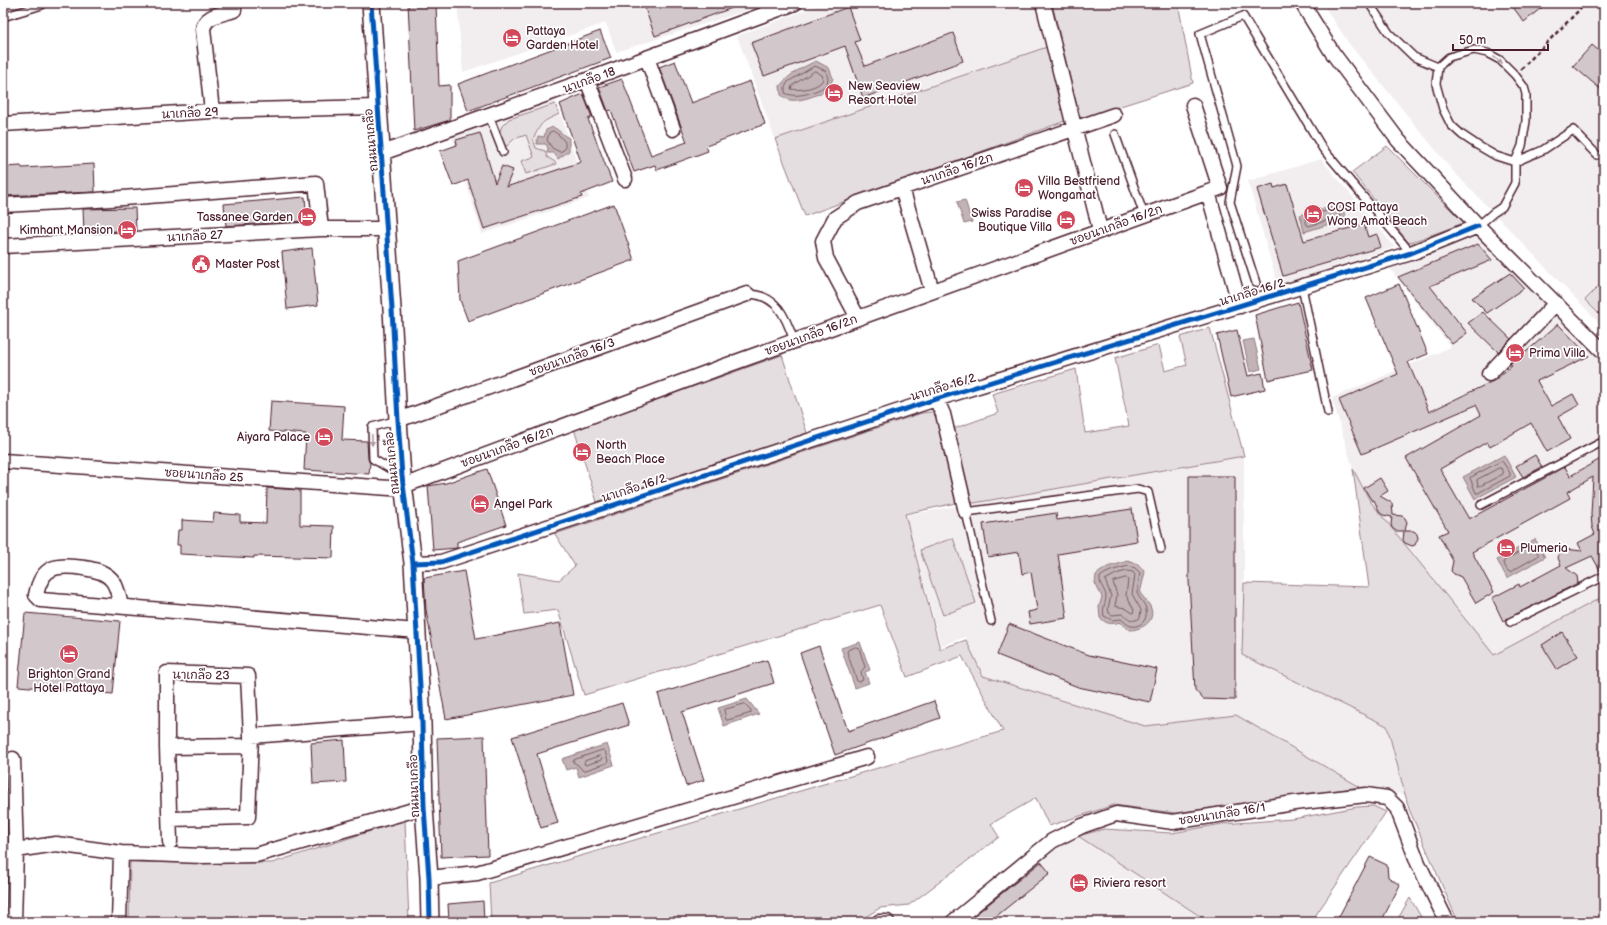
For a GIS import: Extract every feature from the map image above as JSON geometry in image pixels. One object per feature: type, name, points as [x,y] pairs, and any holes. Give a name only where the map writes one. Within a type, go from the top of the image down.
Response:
[{"type":"street","name":"ถนนนาเกลือ","points":[[371,3],[387,229],[398,420],[403,484],[413,563],[422,722],[424,807],[429,878],[430,922]]},
{"type":"street","name":"นาเกลือ 18","points":[[382,153],[489,116],[647,58],[766,8],[795,3]]},
{"type":"street","points":[[1043,3],[1100,230]]},
{"type":"street","points":[[1302,3],[1332,52],[1398,140],[1478,226],[1604,352]]},
{"type":"street","points":[[212,112],[203,29],[204,24],[209,18],[234,10]]},
{"type":"street","points":[[647,58],[673,128]]},
{"type":"street","points":[[587,80],[625,179]]},
{"type":"street","points":[[1193,105],[1240,306]]},
{"type":"street","name":"นาเกลือ 29","points":[[3,124],[212,112],[378,107]]},
{"type":"street","name":"นาเกลือ 16/2ก","points":[[858,318],[826,258],[823,241],[835,218],[848,208],[858,203],[1114,115]]},
{"type":"street","points":[[3,205],[98,200],[316,183],[321,229]]},
{"type":"street","points":[[902,188],[932,291]]},
{"type":"street","name":"ซอยนาเกลือ 16/2ก","points":[[403,484],[1100,230],[1214,190]]},
{"type":"street","name":"นาเกลือ 16/2","points":[[413,563],[441,562],[936,399],[1411,253],[1478,226]]},
{"type":"street","name":"นาเกลือ 27","points":[[3,246],[321,229],[387,229]]},
{"type":"street","name":"ซอยนาเกลือ 16/3","points":[[398,420],[747,294]]},
{"type":"street","points":[[1489,374],[1556,303]]},
{"type":"street","points":[[936,399],[943,414],[966,512]]},
{"type":"street","name":"ซอยนาเกลือ 25","points":[[3,461],[403,484]]},
{"type":"street","points":[[121,606],[117,590],[113,582],[101,571],[66,565],[55,567],[48,571],[39,583],[36,595],[41,600],[416,631]]},
{"type":"street","name":"นาเกลือ 23","points":[[170,819],[248,817],[250,741],[248,676],[167,673],[167,747],[170,842]]},
{"type":"street","points":[[167,747],[250,741],[422,722]]},
{"type":"street","points":[[429,878],[477,873],[867,757]]},
{"type":"street","points":[[13,759],[16,850],[14,922]]},
{"type":"street","name":"ซอยนาเกลือ 16/1","points":[[952,922],[1052,842],[1082,826],[1116,814],[1173,822],[1294,803],[1366,795],[1387,798],[1397,808],[1418,863],[1447,922]]},
{"type":"street","points":[[16,850],[56,844],[122,853],[203,856],[256,855],[424,807]]},
{"type":"street","points":[[119,922],[122,853]]},
{"type":"street","points":[[879,922],[887,922]]},
{"type":"lane","points":[[1369,3],[1389,33],[1414,57],[1438,67]]},
{"type":"lane","points":[[3,16],[43,4]]},
{"type":"lane","points":[[1256,283],[1230,202],[1236,166],[1200,34],[1243,16],[1323,149],[1411,253]]},
{"type":"lane","points":[[1478,226],[1493,212],[1502,207],[1515,183],[1515,162],[1522,146],[1527,103],[1524,87],[1515,75],[1500,60],[1488,53],[1474,50],[1449,57],[1438,67],[1436,78],[1437,90],[1443,109],[1451,125],[1477,146],[1496,156],[1515,162],[1543,150],[1573,130],[1597,155]]},
{"type":"lane","points":[[489,116],[503,152]]},
{"type":"lane","points":[[1115,134],[1144,215]]},
{"type":"lane","points":[[1302,287],[1328,412]]},
{"type":"lane","points":[[747,294],[759,295],[777,306],[784,315],[794,341]]},
{"type":"lane","points":[[398,420],[372,427],[373,459],[403,484]]},
{"type":"lane","points":[[1480,505],[1604,441]]},
{"type":"lane","points":[[991,621],[966,512],[1138,489],[1148,492],[1161,549]]},
{"type":"lane","points":[[1510,622],[1604,576]]},
{"type":"path","points":[[1515,75],[1586,3]]},
{"type":"shaded area","name":"Pattaya Garden Hotel","points":[[457,3],[770,3],[616,52],[606,23],[463,72]]},
{"type":"shaded area","name":"New Seaview Resort Hotel","points":[[824,3],[1037,3],[1047,47],[775,139],[737,36]]},
{"type":"shaded area","points":[[1052,3],[1178,3],[1193,83],[1080,119]]},
{"type":"shaded area","points":[[1322,3],[1604,3],[1604,328],[1452,170],[1350,45]]},
{"type":"shaded area","points":[[1047,47],[1065,121],[805,216],[775,139]]},
{"type":"shaded area","points":[[556,101],[589,198],[482,234],[452,137]]},
{"type":"shaded area","points":[[555,104],[559,114],[543,123],[533,139],[536,148],[545,151],[547,157],[556,164],[526,174],[521,161],[534,157],[526,135],[514,139],[507,146],[501,144],[499,134],[502,126],[509,119]]},
{"type":"shaded area","points":[[1387,146],[1464,223],[1409,243],[1352,172]]},
{"type":"shaded area","name":"COSI Pattaya Wong Amat Beach","points":[[1321,159],[1395,247],[1278,286],[1248,181]]},
{"type":"shaded area","name":"Plumeria","points":[[1478,236],[1551,309],[1604,365],[1604,596],[1494,656],[1370,501],[1353,469],[1332,398],[1451,347],[1390,269]]},
{"type":"shaded area","points":[[1604,281],[1604,319],[1585,300]]},
{"type":"shaded area","points":[[1210,328],[1244,456],[968,504],[950,430],[998,413],[992,394],[1076,369],[1085,433],[1129,426],[1115,358],[1159,345],[1165,371],[1187,365],[1180,337]]},
{"type":"shaded area","points":[[782,355],[807,433],[597,502],[574,429]]},
{"type":"shaded area","points":[[935,412],[937,417],[956,503],[905,514],[940,649],[966,640],[983,676],[1145,726],[1236,715],[1360,787],[1175,813],[1114,805],[1049,826],[1036,798],[991,824],[999,837],[909,905],[880,908],[857,922],[491,922],[489,883],[1003,731],[962,656],[907,677],[880,605],[584,695],[558,610],[524,614],[518,573],[559,580],[575,566],[555,534],[922,413]]},
{"type":"shaded area","points":[[1244,456],[1244,583],[1242,655],[1387,726],[1405,795],[1360,787],[1236,715],[1145,726],[983,676],[965,637],[941,646],[906,515]]},
{"type":"shaded area","points":[[1353,469],[1370,501],[1494,655],[1604,596],[1604,922],[1458,922],[1409,809],[1387,726],[1242,655],[1244,583],[1369,587]]},
{"type":"shaded area","points":[[953,538],[976,603],[943,615],[920,550]]},
{"type":"shaded area","points":[[1373,806],[1386,812],[1311,922],[1209,922],[1078,836],[1104,829],[1172,833],[1222,824],[1293,819],[1357,807]]},
{"type":"shaded area","points":[[405,820],[409,922],[129,922],[130,862],[272,863]]},
{"type":"shaded area","name":"Riviera resort","points":[[1078,836],[1209,922],[959,922],[1055,845]]},
{"type":"shaded area","points":[[1410,898],[1424,922],[1396,922]]},
{"type":"water","points":[[816,61],[829,68],[833,78],[829,89],[799,100],[790,100],[781,95],[780,86],[788,78],[796,71]]},
{"type":"water","points":[[553,127],[569,138],[569,151],[558,159],[554,153],[547,153],[548,148],[546,144],[537,144],[538,136],[544,137],[546,130]]},
{"type":"water","points":[[965,200],[972,222],[964,224],[957,202]]},
{"type":"water","points":[[1341,203],[1346,219],[1304,232],[1300,215]]},
{"type":"water","points":[[1254,339],[1261,369],[1250,372],[1243,341]]},
{"type":"water","points":[[1504,455],[1516,477],[1475,499],[1463,477]]},
{"type":"water","points":[[1535,539],[1545,557],[1507,578],[1497,560]]},
{"type":"water","points":[[1127,561],[1138,564],[1145,572],[1140,593],[1152,611],[1152,616],[1147,624],[1134,630],[1129,630],[1120,622],[1109,623],[1100,618],[1099,607],[1102,597],[1095,583],[1096,575],[1102,570],[1109,566]]},
{"type":"water","points":[[860,642],[870,670],[865,672],[869,683],[855,688],[841,648]]},
{"type":"water","points":[[747,699],[759,714],[724,726],[718,708]]},
{"type":"water","points":[[607,744],[614,765],[579,777],[576,767],[566,770],[562,759]]},
{"type":"building","points":[[408,3],[436,3],[439,86],[450,85],[450,120],[414,131]]},
{"type":"building","points":[[643,3],[743,3],[743,4],[655,36]]},
{"type":"building","points":[[1510,3],[1547,3],[1524,22]]},
{"type":"building","points":[[848,7],[860,40],[855,42],[865,66],[953,33],[963,61],[863,98],[845,46],[764,76],[751,43]]},
{"type":"building","points":[[600,31],[611,58],[468,111],[458,84]]},
{"type":"building","points":[[1592,45],[1604,55],[1604,92],[1573,66]]},
{"type":"building","points":[[675,61],[691,103],[750,81],[765,124],[706,146],[708,151],[657,170],[655,165],[634,172],[611,110],[608,111],[599,87],[622,79],[651,155],[687,142],[659,67]]},
{"type":"building","points":[[583,94],[592,117],[588,119],[612,182],[581,194],[582,197],[484,229],[468,180],[453,186],[440,151],[457,145],[456,140],[480,133],[495,183],[502,166],[513,170],[506,187],[581,162],[560,104]]},
{"type":"building","points":[[94,164],[95,192],[3,196],[3,167],[21,166],[22,168]]},
{"type":"building","points":[[1273,184],[1274,188],[1287,184],[1304,241],[1364,224],[1368,237],[1377,234],[1381,247],[1283,276],[1257,189]]},
{"type":"building","points":[[305,197],[307,221],[226,226],[224,204]]},
{"type":"building","points":[[614,204],[634,260],[468,321],[460,300],[458,261]]},
{"type":"building","points":[[135,208],[136,230],[84,233],[83,209]]},
{"type":"building","points":[[1478,244],[1492,260],[1430,286],[1467,333],[1452,344],[1398,277]]},
{"type":"building","points":[[312,248],[318,305],[287,309],[282,252]]},
{"type":"building","points":[[1510,273],[1524,288],[1487,313],[1472,298]]},
{"type":"building","points":[[1399,284],[1428,354],[1408,362],[1429,412],[1495,380],[1512,365],[1510,364],[1523,350],[1526,352],[1558,324],[1589,356],[1537,381],[1551,406],[1573,394],[1579,405],[1558,417],[1570,439],[1547,452],[1531,423],[1490,447],[1487,442],[1440,469],[1469,519],[1565,467],[1570,476],[1604,457],[1604,571],[1601,572],[1592,556],[1566,568],[1577,576],[1578,583],[1503,621],[1492,598],[1519,584],[1520,587],[1561,565],[1558,558],[1561,551],[1565,549],[1582,551],[1578,543],[1595,534],[1592,527],[1591,514],[1593,477],[1567,492],[1570,498],[1472,552],[1494,592],[1476,603],[1461,577],[1451,571],[1453,561],[1439,535],[1448,531],[1406,458],[1481,415],[1476,405],[1362,454],[1339,400],[1398,374],[1366,298]]},
{"type":"building","points":[[1298,302],[1313,370],[1268,380],[1255,315]]},
{"type":"building","points":[[1483,312],[1511,339],[1498,352],[1468,323]]},
{"type":"building","points":[[1237,330],[1248,376],[1262,373],[1265,389],[1231,397],[1217,335]]},
{"type":"building","name":"Aiyara Palace","points":[[271,401],[344,406],[342,440],[367,441],[368,459],[370,463],[369,474],[304,470],[306,434],[269,431]]},
{"type":"building","points":[[1535,455],[1542,467],[1523,477],[1516,466]]},
{"type":"building","points":[[487,469],[506,525],[457,542],[457,548],[433,550],[428,486],[446,483]]},
{"type":"building","points":[[1189,476],[1235,476],[1235,700],[1203,699],[1195,690],[1189,580]]},
{"type":"building","points":[[1380,478],[1388,491],[1380,496],[1392,503],[1393,515],[1402,516],[1405,518],[1407,522],[1405,531],[1414,531],[1417,534],[1418,538],[1415,545],[1412,546],[1405,543],[1403,540],[1404,531],[1396,531],[1392,528],[1392,517],[1380,513],[1374,500],[1372,501],[1364,488]]},
{"type":"building","points":[[267,488],[300,490],[300,525],[334,526],[333,558],[254,556],[254,558],[180,554],[180,545],[177,545],[178,530],[182,530],[182,520],[213,522],[214,513],[240,515],[240,522],[266,523]]},
{"type":"building","points":[[1132,509],[1137,541],[1058,554],[1067,618],[1030,624],[1028,612],[1037,610],[1031,572],[1022,574],[1019,552],[988,557],[983,524],[1056,513],[1057,520]]},
{"type":"building","points":[[464,571],[476,639],[560,623],[573,695],[446,719],[426,610],[424,578]]},
{"type":"building","name":"Brighton Grand Hotel Pattaya","points":[[25,613],[120,621],[113,694],[18,686]]},
{"type":"building","points":[[1009,624],[1089,655],[1157,669],[1150,702],[1078,687],[997,655]]},
{"type":"building","points":[[1562,632],[1578,656],[1557,669],[1542,645]]},
{"type":"building","points":[[819,646],[848,731],[934,701],[940,718],[835,755],[800,653]]},
{"type":"building","points":[[767,660],[774,683],[682,712],[704,780],[686,786],[658,694]]},
{"type":"building","points":[[622,703],[629,725],[537,754],[558,823],[541,828],[512,737]]},
{"type":"building","points":[[484,736],[488,855],[441,857],[437,738]]},
{"type":"building","points":[[344,740],[346,782],[313,784],[311,743]]},
{"type":"building","points":[[1370,857],[1387,865],[1388,877],[1400,885],[1381,922],[1336,922]]},
{"type":"building","points":[[1041,862],[1050,873],[989,922],[966,922]]},
{"type":"building","points":[[483,901],[484,922],[449,922],[448,904]]},
{"type":"cycle path","points":[[371,3],[402,476],[413,563],[422,723],[424,807],[429,878],[430,922]]},
{"type":"cycle path","points":[[413,563],[441,562],[936,399],[1411,253],[1478,226]]},
{"type":"place","name":"Pattaya Garden Hotel","points":[[512,38]]},
{"type":"place","name":"New Seaview Resort Hotel","points":[[834,93]]},
{"type":"place","name":"Villa Bestfriend Wongamat","points":[[1024,188]]},
{"type":"place","name":"COSI Pattaya Wong Amat Beach","points":[[1313,214]]},
{"type":"place","name":"Tassanee Garden","points":[[307,217]]},
{"type":"place","name":"Swiss Paradise Boutique Villa","points":[[1066,220]]},
{"type":"place","name":"Kimhant Mansion","points":[[127,230]]},
{"type":"place","name":"Master Post","points":[[201,264]]},
{"type":"place","name":"Prima Villa","points":[[1515,353]]},
{"type":"place","name":"Aiyara Palace","points":[[324,437]]},
{"type":"place","name":"North Beach Place","points":[[582,452]]},
{"type":"place","name":"Angel Park","points":[[480,504]]},
{"type":"place","name":"Plumeria","points":[[1506,548]]},
{"type":"place","name":"Brighton Grand Hotel Pattaya","points":[[69,654]]},
{"type":"place","name":"Riviera resort","points":[[1079,883]]}]
